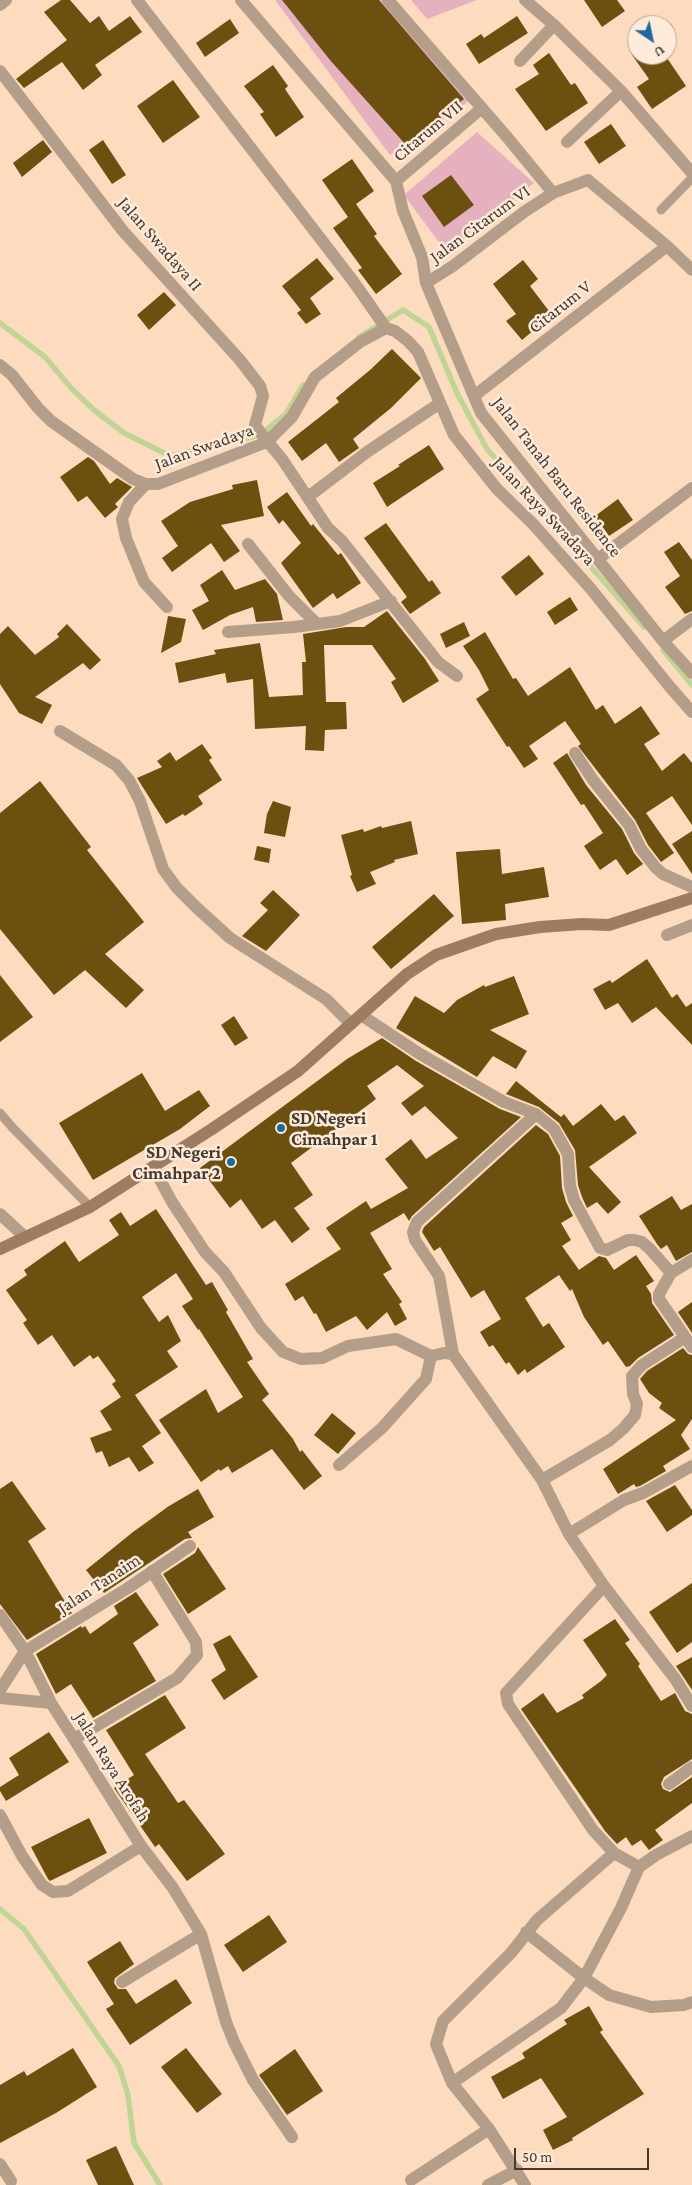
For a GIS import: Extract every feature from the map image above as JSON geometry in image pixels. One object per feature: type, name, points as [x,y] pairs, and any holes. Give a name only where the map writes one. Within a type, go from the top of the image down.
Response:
[{"type":"street","points":[[0,5],[6,0]]},
{"type":"street","points":[[137,0],[383,323]]},
{"type":"street","points":[[241,0],[396,181]]},
{"type":"street","points":[[388,0],[553,193]]},
{"type":"street","points":[[525,0],[554,25],[622,91],[692,173]]},
{"type":"street","points":[[520,61],[554,25]]},
{"type":"street","name":"Jalan Swadaya II","points":[[0,71],[123,231],[240,360],[260,386],[263,396],[255,425],[282,459],[328,528],[342,541],[369,578],[390,601],[438,662],[457,676]]},
{"type":"street","points":[[567,142],[622,91]]},
{"type":"street","name":"Citarum VII","points":[[396,181],[482,108]]},
{"type":"street","name":"Jalan Citarum VI","points":[[426,283],[453,266],[524,212],[553,193],[588,180],[668,246]]},
{"type":"street","name":"Jalan Tanah Baru Residence","points":[[396,181],[403,211],[422,257],[426,283],[481,413],[663,640],[692,673]]},
{"type":"street","points":[[668,246],[692,270]]},
{"type":"street","name":"Citarum V","points":[[474,396],[668,246]]},
{"type":"street","name":"Jalan Raya Swadaya","points":[[383,323],[408,340],[418,352],[454,435],[474,461],[497,489],[533,524],[591,588],[657,672],[692,712]]},
{"type":"street","name":"Jalan Swadaya","points":[[0,364],[12,375],[38,408],[51,421],[134,479],[146,484],[158,484],[265,439],[292,417],[316,377],[383,323]]},
{"type":"street","points":[[308,497],[367,452],[440,403]]},
{"type":"street","points":[[146,484],[129,502],[122,519],[126,538],[144,582],[167,607]]},
{"type":"street","points":[[598,559],[692,488]]},
{"type":"street","points":[[248,544],[289,596],[317,624]]},
{"type":"street","points":[[228,632],[246,632],[317,624],[353,617],[390,601]]},
{"type":"street","points":[[663,640],[692,619]]},
{"type":"street","points":[[60,730],[116,766],[129,780],[140,801],[163,869],[177,888],[230,938],[326,999],[351,1024]]},
{"type":"street","points":[[575,753],[593,780],[629,824],[640,849],[651,862],[663,874],[692,887]]},
{"type":"street","points":[[0,1249],[90,1207],[298,1071],[407,974],[436,955],[496,934],[540,927],[582,924],[610,925],[692,898]]},
{"type":"street","points":[[667,935],[692,926]]},
{"type":"street","points":[[361,1015],[420,1054],[504,1102],[536,1114],[554,1129],[568,1154],[570,1186],[574,1200],[600,1248],[607,1250],[628,1240],[642,1242],[671,1273]]},
{"type":"street","points":[[536,1114],[417,1222],[413,1232],[415,1240],[439,1276],[453,1354],[542,1480],[569,1534],[604,1586],[676,1680],[692,1706]]},
{"type":"street","points":[[153,1167],[172,1202],[206,1252],[224,1272],[261,1328],[283,1352],[301,1359],[322,1358],[348,1346],[396,1339],[431,1356],[444,1353],[453,1354]]},
{"type":"street","points":[[0,1214],[25,1237]]},
{"type":"street","points":[[542,1480],[610,1440],[623,1429],[635,1415],[637,1404],[632,1394],[632,1376],[642,1365],[688,1343],[659,1297],[671,1273],[692,1260]]},
{"type":"street","points":[[339,1465],[382,1428],[420,1387],[426,1379],[431,1356]]},
{"type":"street","points":[[569,1534],[624,1500],[643,1494],[692,1466]]},
{"type":"street","name":"Jalan Tanaim","points":[[25,1651],[190,1546]]},
{"type":"street","points":[[74,1740],[177,1678],[197,1655],[196,1642],[152,1571]]},
{"type":"street","points":[[604,1586],[506,1693],[508,1704],[593,1830],[614,1853],[639,1867]]},
{"type":"street","name":"Jalan Raya Arofah","points":[[0,1615],[25,1651],[51,1703],[74,1740],[141,1846],[173,1888],[201,1934],[226,2022],[234,2042],[253,2080],[292,2137]]},
{"type":"street","points":[[0,1690],[25,1651]]},
{"type":"street","points":[[0,1698],[51,1703]]},
{"type":"street","points":[[669,1784],[692,1767]]},
{"type":"street","points":[[0,1815],[22,1856],[42,1885],[53,1892],[68,1890],[141,1846]]},
{"type":"street","points":[[452,2083],[561,2008],[584,1978],[621,1908],[639,1867],[656,1855],[692,1836]]},
{"type":"street","points":[[525,2185],[489,2129],[452,2083],[436,2044],[443,2021],[511,1953],[526,1932],[544,1913],[614,1853]]},
{"type":"street","points":[[526,1932],[609,1996],[651,2007],[684,2005],[692,2002]]},
{"type":"street","points":[[122,1982],[201,1934]]},
{"type":"street","points":[[411,2180],[489,2129]]},
{"type":"street","points":[[0,2164],[11,2181]]},
{"type":"street","points":[[488,2185],[517,2170]]},
{"type":"lane","points":[[661,210],[692,178]]},
{"type":"lane","points":[[0,1113],[12,1128],[90,1207]]},
{"type":"shaded area","points":[[275,0],[390,0],[475,97],[390,155]]},
{"type":"shaded area","points":[[411,0],[477,0],[427,19]]},
{"type":"shaded area","points":[[477,132],[534,183],[447,253],[404,195]]},
{"type":"building","points":[[61,0],[70,0],[90,23],[99,16],[109,31],[130,16],[142,32],[95,65],[102,75],[83,90],[62,62],[24,88],[16,79],[67,40],[44,12]]},
{"type":"building","points":[[282,0],[379,0],[464,99],[406,145],[330,60]]},
{"type":"building","points":[[584,0],[617,0],[625,11],[602,27]]},
{"type":"building","points":[[517,16],[528,33],[479,64],[466,44],[481,34],[484,38]]},
{"type":"building","points":[[230,19],[239,33],[205,57],[196,43]]},
{"type":"building","points":[[549,53],[571,85],[575,83],[588,103],[546,131],[515,89],[539,74],[533,65]]},
{"type":"building","points":[[273,65],[288,86],[285,89],[304,117],[276,137],[260,114],[264,112],[244,86]]},
{"type":"building","points":[[639,65],[672,65],[686,86],[652,109],[637,87],[649,79]]},
{"type":"building","points":[[173,80],[200,117],[163,143],[137,106]]},
{"type":"building","points":[[611,124],[626,146],[599,164],[584,142]]},
{"type":"building","points":[[43,140],[52,152],[22,177],[13,163]]},
{"type":"building","points":[[103,140],[126,175],[112,184],[89,150]]},
{"type":"building","points":[[352,159],[374,191],[356,204],[377,234],[374,236],[402,274],[376,294],[358,270],[362,268],[333,228],[348,217],[322,180]]},
{"type":"building","points":[[451,175],[474,205],[444,227],[422,196]]},
{"type":"building","points":[[317,258],[334,279],[310,298],[321,314],[306,324],[297,313],[301,310],[282,286]]},
{"type":"building","points":[[523,260],[538,279],[530,286],[552,315],[522,340],[506,321],[516,314],[493,284]]},
{"type":"building","points":[[164,292],[176,305],[149,330],[137,315]]},
{"type":"building","points":[[392,349],[421,378],[391,408],[353,439],[359,448],[339,462],[326,443],[302,461],[288,442],[339,402],[336,398]]},
{"type":"building","points":[[429,445],[444,469],[387,507],[373,483]]},
{"type":"building","points":[[88,457],[94,461],[110,484],[117,478],[132,487],[115,504],[118,507],[105,518],[87,496],[78,502],[60,477]]},
{"type":"building","points":[[257,480],[264,516],[221,525],[240,551],[224,562],[211,543],[172,572],[162,558],[178,546],[161,521],[190,502],[233,489],[232,485]]},
{"type":"building","points":[[287,492],[311,526],[313,524],[338,555],[341,553],[361,583],[337,599],[333,593],[313,608],[281,563],[301,543],[283,520],[279,524],[267,507]]},
{"type":"building","points":[[618,499],[633,520],[609,536],[595,516]]},
{"type":"building","points":[[386,523],[429,582],[432,580],[441,593],[410,614],[401,602],[407,597],[364,538]]},
{"type":"building","points":[[679,542],[692,560],[692,611],[685,614],[665,587],[680,576],[664,552]]},
{"type":"building","points":[[529,555],[544,574],[516,596],[501,577]]},
{"type":"building","points":[[222,570],[235,590],[265,579],[277,594],[283,620],[256,622],[253,607],[230,615],[203,630],[192,610],[209,601],[200,585]]},
{"type":"building","points":[[570,597],[578,610],[555,625],[547,612]]},
{"type":"building","points":[[387,611],[425,659],[439,681],[403,703],[391,682],[396,679],[372,645],[324,645],[326,702],[346,702],[347,729],[325,730],[324,751],[305,750],[306,726],[255,729],[253,679],[227,683],[225,673],[179,683],[175,663],[216,654],[214,650],[260,643],[269,697],[303,695],[302,662],[306,662],[303,634],[346,627],[364,627]]},
{"type":"building","points":[[168,616],[186,619],[181,642],[161,653]]},
{"type":"building","points":[[464,622],[470,636],[446,648],[440,634]]},
{"type":"building","points":[[67,624],[101,660],[90,670],[83,663],[35,697],[52,705],[42,724],[19,713],[0,684],[0,634],[8,626],[35,655],[59,637],[57,634]]},
{"type":"building","points":[[485,632],[513,679],[516,678],[528,696],[570,667],[596,710],[603,705],[615,724],[641,706],[660,734],[644,744],[662,771],[684,753],[692,763],[692,825],[672,796],[646,813],[674,853],[661,862],[648,845],[635,820],[578,746],[581,744],[565,721],[529,746],[538,759],[524,768],[509,746],[507,747],[476,699],[489,690],[479,670],[463,646]]},
{"type":"building","points":[[202,744],[212,758],[209,760],[222,780],[198,796],[203,804],[185,816],[183,814],[166,824],[137,778],[162,767],[157,761],[170,752],[176,761]]},
{"type":"building","points":[[567,753],[586,785],[622,829],[634,853],[643,864],[627,875],[616,859],[600,870],[584,846],[603,833],[584,804],[581,805],[553,763]]},
{"type":"building","points":[[40,781],[91,847],[87,850],[144,922],[105,954],[144,990],[126,1008],[85,970],[54,995],[0,929],[0,813]]},
{"type":"building","points":[[273,801],[291,807],[285,837],[264,833],[267,814]]},
{"type":"building","points":[[411,821],[418,854],[394,860],[395,862],[370,872],[376,884],[357,892],[350,876],[352,875],[341,835],[363,829],[364,832],[381,826],[382,828]]},
{"type":"building","points":[[692,831],[692,874],[672,844]]},
{"type":"building","points":[[257,846],[271,849],[269,863],[254,860]]},
{"type":"building","points":[[500,849],[502,874],[544,867],[549,897],[505,904],[506,920],[462,924],[456,852]]},
{"type":"building","points":[[273,890],[300,915],[266,951],[242,936],[268,910],[260,903]]},
{"type":"building","points":[[434,894],[454,916],[391,969],[372,947]]},
{"type":"building","points":[[647,959],[672,998],[677,994],[686,1007],[692,1003],[692,1045],[656,1007],[632,1023],[618,1003],[605,1010],[593,989],[610,980],[612,983]]},
{"type":"building","points":[[0,975],[33,1017],[0,1042]]},
{"type":"building","points":[[514,976],[529,1014],[490,1030],[527,1051],[516,1069],[493,1056],[477,1077],[396,1028],[415,996],[444,1013],[457,1000],[484,985],[485,987]]},
{"type":"building","points":[[234,1016],[248,1038],[235,1046],[221,1025]]},
{"type":"building","points":[[382,1038],[416,1061],[500,1109],[521,1117],[412,1216],[409,1221],[404,1213],[370,1233],[392,1269],[383,1274],[402,1302],[399,1304],[407,1319],[395,1326],[387,1312],[367,1330],[356,1316],[326,1332],[316,1313],[314,1314],[303,1296],[295,1301],[285,1284],[341,1249],[326,1228],[366,1201],[371,1209],[408,1188],[385,1159],[411,1139],[426,1159],[458,1138],[425,1106],[412,1116],[401,1103],[424,1086],[397,1065],[367,1086],[376,1099],[291,1163],[313,1195],[294,1208],[310,1229],[292,1243],[275,1220],[262,1229],[241,1199],[230,1208],[200,1168],[347,1059]]},
{"type":"building","points":[[142,1073],[165,1111],[199,1090],[210,1106],[180,1129],[93,1180],[59,1123]]},
{"type":"building","points":[[516,1081],[561,1117],[564,1114],[573,1126],[601,1104],[615,1121],[624,1115],[637,1133],[589,1167],[621,1202],[608,1214],[597,1202],[587,1208],[578,1185],[575,1150],[559,1123],[539,1107],[506,1094]]},
{"type":"building","points":[[536,1125],[548,1134],[560,1156],[562,1188],[573,1216],[561,1223],[571,1240],[562,1246],[579,1270],[599,1256],[606,1258],[614,1270],[636,1255],[654,1281],[646,1286],[651,1294],[652,1303],[674,1335],[638,1358],[630,1366],[626,1367],[608,1341],[603,1345],[584,1317],[572,1289],[570,1291],[559,1275],[525,1298],[543,1327],[549,1323],[565,1347],[527,1373],[525,1369],[518,1375],[509,1362],[506,1364],[493,1345],[489,1347],[480,1332],[501,1319],[484,1290],[471,1298],[440,1247],[434,1251],[422,1232],[424,1227]]},
{"type":"building","points":[[672,1196],[681,1210],[692,1204],[692,1252],[676,1261],[667,1245],[661,1249],[639,1216]]},
{"type":"building","points":[[156,1209],[206,1285],[212,1282],[228,1310],[226,1312],[253,1359],[247,1362],[269,1394],[262,1400],[293,1439],[300,1452],[302,1450],[322,1476],[304,1490],[272,1449],[232,1473],[228,1466],[220,1471],[219,1469],[201,1482],[159,1420],[206,1389],[218,1413],[243,1397],[182,1306],[193,1299],[176,1273],[142,1297],[159,1322],[168,1315],[181,1341],[167,1351],[178,1367],[135,1395],[161,1433],[142,1446],[154,1463],[139,1472],[129,1457],[109,1467],[102,1451],[96,1453],[90,1438],[112,1430],[100,1411],[121,1397],[112,1384],[116,1381],[98,1356],[93,1359],[90,1355],[74,1367],[52,1335],[38,1345],[23,1323],[27,1320],[6,1290],[27,1275],[24,1270],[65,1241],[79,1262],[119,1235],[109,1220],[121,1212],[130,1226]]},
{"type":"building","points":[[692,1302],[692,1333],[678,1312]]},
{"type":"building","points":[[683,1348],[688,1354],[692,1355],[692,1419],[681,1435],[690,1449],[663,1466],[666,1471],[640,1486],[636,1487],[634,1484],[618,1494],[603,1469],[676,1420],[659,1408],[662,1403],[649,1393],[640,1379],[647,1371]]},
{"type":"building","points":[[332,1413],[356,1433],[338,1454],[314,1435]]},
{"type":"building","points":[[12,1481],[46,1529],[28,1541],[72,1613],[27,1640],[0,1604],[0,1489]]},
{"type":"building","points":[[675,1485],[692,1510],[692,1515],[667,1532],[646,1501]]},
{"type":"building","points":[[198,1489],[214,1517],[188,1532],[192,1538],[185,1539],[104,1593],[86,1570],[133,1532],[169,1506]]},
{"type":"building","points":[[198,1547],[226,1589],[188,1614],[163,1574],[195,1553]]},
{"type":"building","points":[[692,1583],[692,1642],[677,1653],[649,1612]]},
{"type":"building","points":[[136,1592],[159,1625],[133,1643],[156,1681],[93,1718],[71,1684],[56,1694],[36,1654],[81,1626],[82,1628],[85,1626],[90,1634],[118,1614],[114,1606]]},
{"type":"building","points":[[615,1619],[630,1640],[625,1643],[640,1664],[638,1666],[661,1701],[675,1693],[685,1711],[692,1714],[692,1759],[664,1777],[661,1784],[663,1789],[670,1792],[692,1777],[692,1803],[655,1830],[663,1840],[649,1850],[641,1840],[632,1846],[626,1837],[617,1844],[605,1831],[521,1709],[543,1693],[557,1713],[584,1698],[582,1695],[607,1675],[583,1640]]},
{"type":"building","points":[[230,1635],[258,1677],[224,1700],[211,1680],[226,1670],[213,1644]]},
{"type":"building","points":[[692,1657],[692,1690],[676,1666]]},
{"type":"building","points":[[165,1695],[186,1728],[145,1754],[178,1803],[184,1800],[225,1854],[187,1881],[159,1844],[155,1847],[114,1788],[134,1775],[106,1730]]},
{"type":"building","points":[[49,1732],[69,1762],[6,1801],[0,1791],[0,1787],[19,1775],[9,1758]]},
{"type":"building","points":[[89,1818],[107,1853],[50,1881],[31,1847]]},
{"type":"building","points":[[269,1915],[287,1942],[243,1972],[224,1945]]},
{"type":"building","points":[[120,1941],[134,1964],[115,1978],[114,1983],[118,1989],[126,1989],[136,2004],[176,1979],[192,2003],[130,2045],[106,2009],[114,2004],[87,1962]]},
{"type":"building","points":[[589,2006],[603,2030],[600,2032],[644,2094],[572,2138],[573,2140],[553,2150],[543,2130],[567,2117],[541,2078],[503,2099],[491,2077],[525,2058],[522,2053],[567,2024],[564,2020]]},
{"type":"building","points":[[73,2048],[97,2087],[56,2113],[0,2143],[0,2085],[24,2071],[27,2076]]},
{"type":"building","points":[[186,2048],[222,2094],[197,2113],[161,2067]]},
{"type":"building","points":[[295,2049],[323,2091],[287,2115],[259,2075]]},
{"type":"building","points":[[116,2146],[134,2185],[98,2185],[86,2160]]},
{"type":"waterway","points":[[359,337],[403,310],[429,327],[457,393],[487,449],[644,627]]},
{"type":"waterway","points":[[0,323],[45,357],[72,389],[94,410],[124,433],[170,456],[260,435],[286,414],[303,385]]},
{"type":"waterway","points":[[663,650],[692,685]]},
{"type":"waterway","points":[[0,1909],[24,1929],[119,2066],[128,2095],[134,2143],[160,2185]]},
{"type":"place","name":"SD Negeri Cimahpar 1","points":[[281,1128]]},
{"type":"place","name":"SD Negeri Cimahpar 2","points":[[231,1162]]}]
